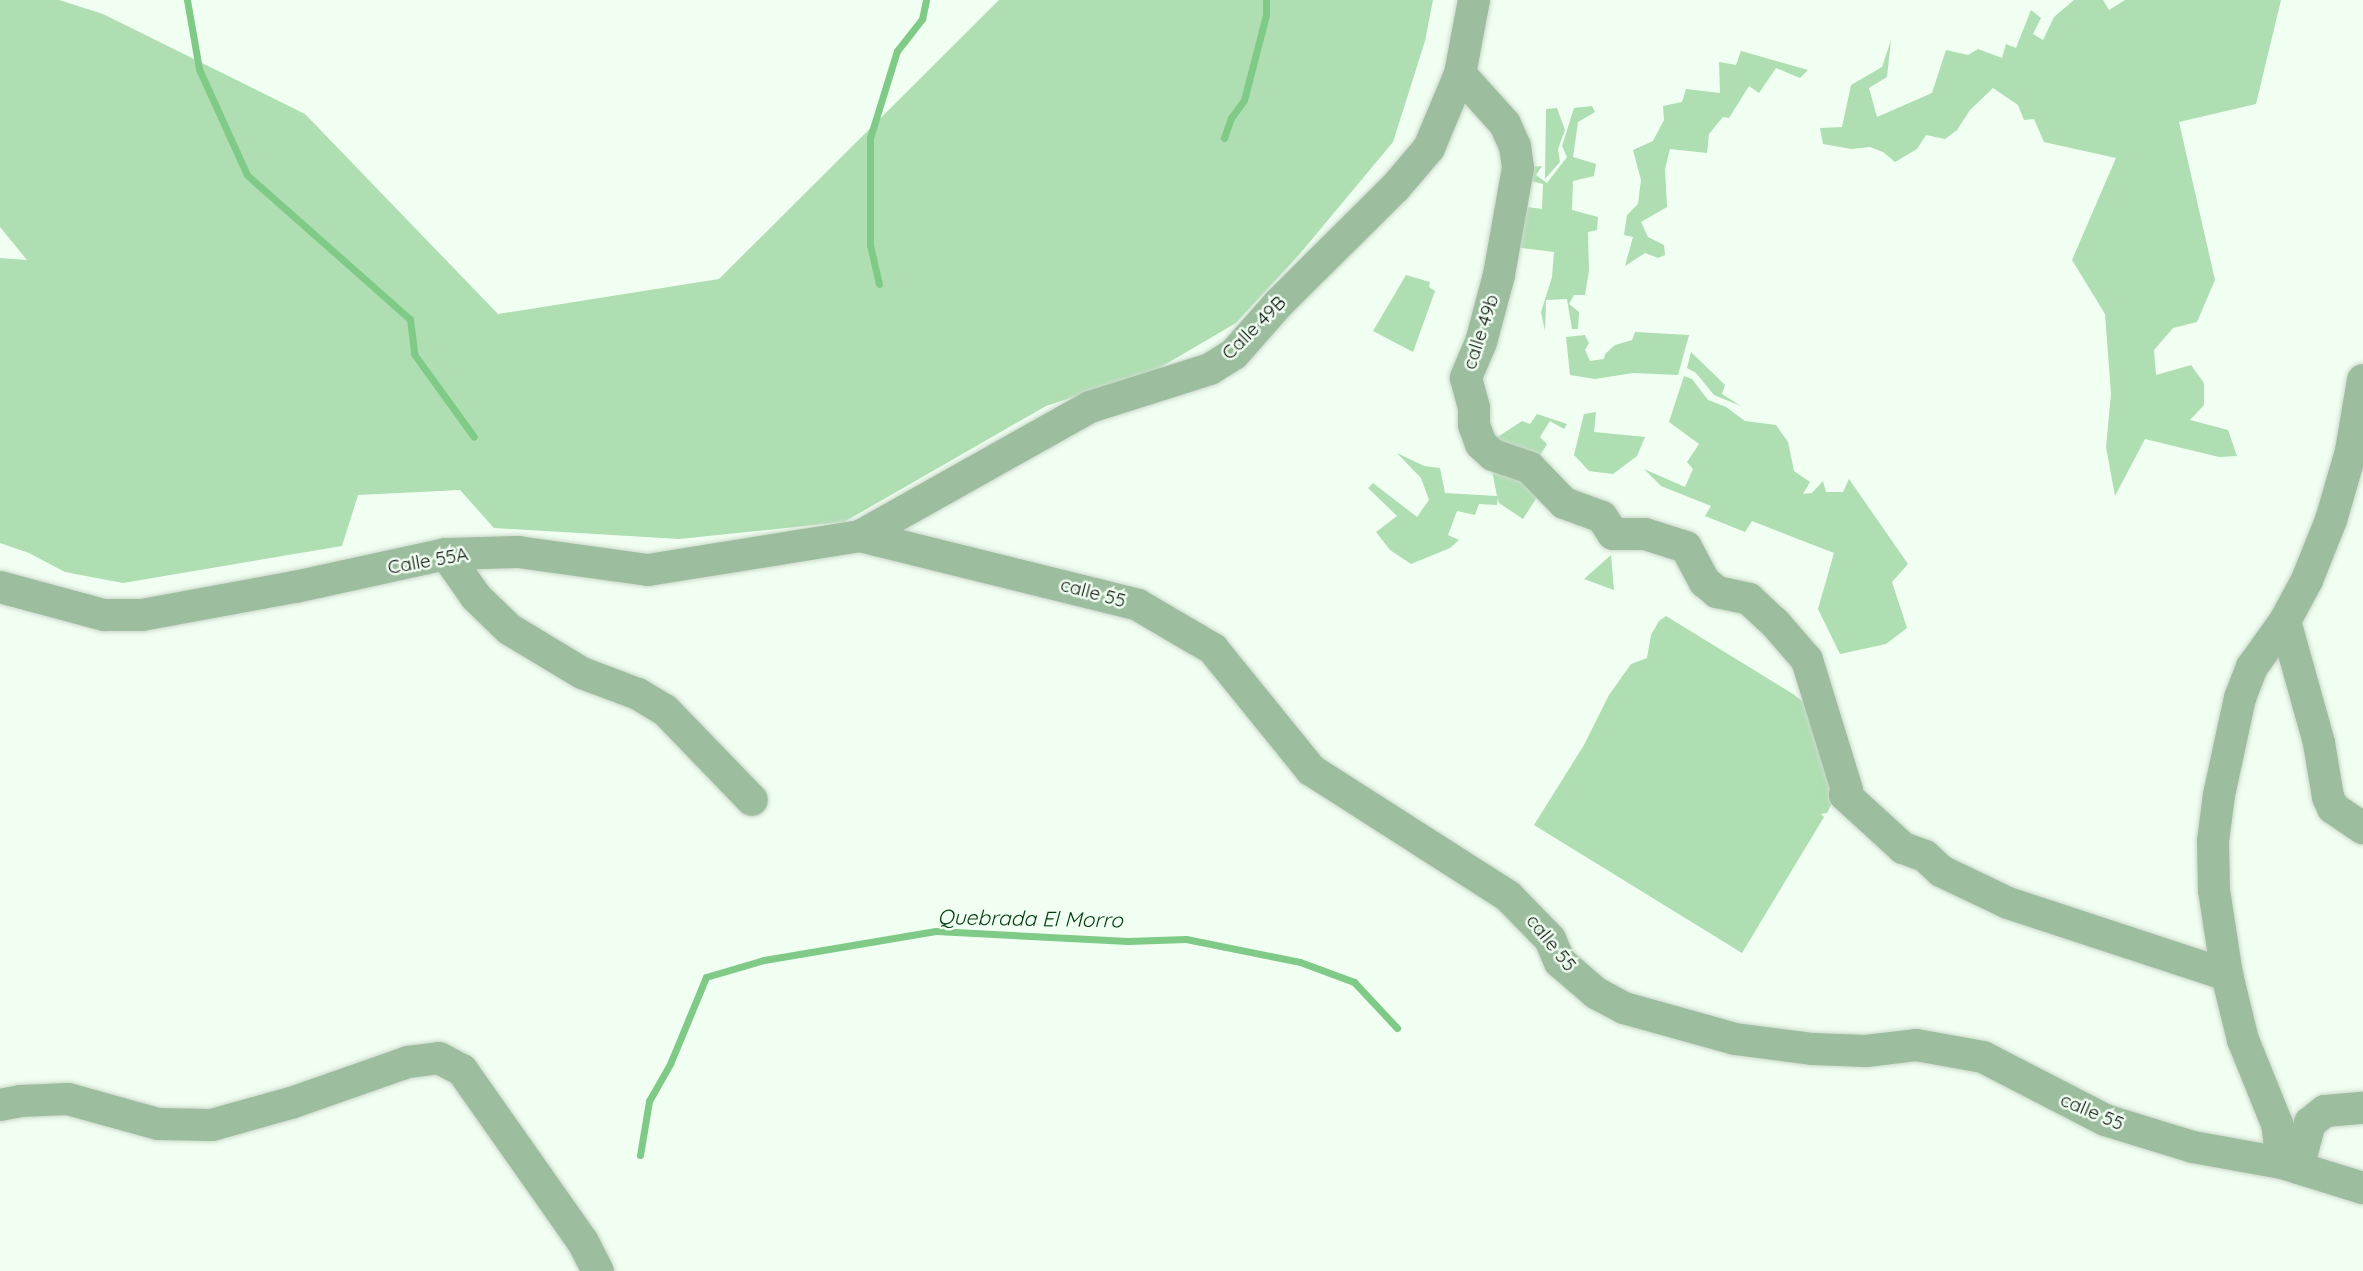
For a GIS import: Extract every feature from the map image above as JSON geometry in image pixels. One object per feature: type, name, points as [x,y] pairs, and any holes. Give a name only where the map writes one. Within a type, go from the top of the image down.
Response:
[{"type":"street","name":"Calle 49B","points":[[860,536],[1090,407],[1210,369],[1234,354],[1279,303],[1429,148],[1460,74],[1474,0]]},
{"type":"street","name":"calle 49b","points":[[1460,74],[1505,124],[1516,146],[1518,168],[1499,275],[1481,342],[1466,378],[1477,437],[1487,451],[1530,468],[1564,503],[1602,517],[1613,534],[1645,534],[1686,547],[1705,582],[1717,592],[1749,599],[1775,623],[1807,660],[1847,790],[1845,795],[1903,848],[1925,856],[1941,871],[2008,903],[2227,975]]},
{"type":"street","points":[[2290,1166],[2277,1124],[2243,1040],[2227,975],[2214,890],[2213,841],[2219,795],[2240,698],[2252,667],[2285,621],[2307,580],[2331,520],[2351,451],[2363,380]]},
{"type":"street","name":"Calle 55A","points":[[0,587],[104,615],[142,615],[295,587],[446,554],[518,552],[648,570],[860,536]]},
{"type":"street","name":"calle 55","points":[[860,536],[1138,605],[1213,649],[1311,770],[1508,896],[1550,939],[1560,962],[1596,993],[1624,1008],[1735,1039],[1866,1051],[1916,1045],[1983,1057],[2105,1120],[2193,1147],[2290,1166],[2363,1188]]},
{"type":"street","points":[[446,554],[476,597],[509,629],[582,673],[638,694],[665,710],[752,800]]},
{"type":"street","points":[[2285,621],[2319,743],[2328,797],[2333,808],[2363,828]]},
{"type":"street","points":[[0,1105],[20,1101],[68,1099],[158,1124],[212,1125],[291,1102],[408,1062],[439,1058],[462,1070],[583,1242],[598,1271]]},
{"type":"street","points":[[2290,1166],[2310,1124],[2325,1111],[2363,1108]]},
{"type":"green space","points":[[0,0],[59,0],[103,14],[305,114],[498,314],[719,279],[999,0],[1433,0],[1425,41],[1393,142],[1298,256],[1236,323],[1154,371],[1046,406],[844,522],[679,539],[494,528],[460,490],[358,495],[342,546],[123,583],[65,572],[29,553],[0,543],[0,258],[27,260],[0,227]]},
{"type":"green space","points":[[2074,0],[2103,0],[2109,10],[2125,0],[2281,0],[2256,104],[2179,122],[2215,280],[2197,322],[2173,328],[2154,350],[2156,375],[2191,365],[2204,383],[2204,405],[2190,420],[2228,430],[2237,456],[2219,457],[2145,439],[2115,496],[2106,447],[2111,394],[2105,314],[2072,260],[2116,158],[2044,142],[2034,119],[2024,120],[2018,105],[1993,88],[1970,110],[1957,130],[1945,139],[1926,135],[1917,149],[1895,162],[1883,152],[1870,147],[1851,149],[1823,144],[1820,128],[1842,127],[1851,85],[1882,67],[1891,40],[1887,77],[1869,88],[1877,117],[1932,93],[1946,50],[1968,55],[1978,49],[2002,58],[2006,44],[2016,48],[2031,10],[2041,18],[2033,34],[2043,40],[2054,17]]},
{"type":"green space","points":[[1741,51],[1808,70],[1800,78],[1776,68],[1759,93],[1749,86],[1729,118],[1723,117],[1709,134],[1707,153],[1670,149],[1665,169],[1667,207],[1641,222],[1648,237],[1664,245],[1665,255],[1658,258],[1645,253],[1625,266],[1633,237],[1624,235],[1627,215],[1638,204],[1641,180],[1633,150],[1653,141],[1664,120],[1663,106],[1682,102],[1686,89],[1720,93],[1719,62],[1736,65]]},
{"type":"green space","points":[[1592,106],[1595,112],[1578,122],[1573,157],[1596,164],[1594,176],[1573,181],[1572,210],[1598,217],[1597,230],[1588,232],[1589,271],[1585,295],[1574,295],[1569,304],[1579,312],[1578,329],[1572,329],[1567,299],[1546,300],[1545,331],[1541,312],[1552,277],[1554,252],[1515,247],[1520,206],[1542,209],[1543,184],[1526,180],[1532,167],[1542,166],[1536,175],[1547,183],[1567,157],[1562,146],[1574,108]]},
{"type":"green space","points":[[1557,108],[1565,130],[1558,149],[1560,162],[1545,179],[1546,109]]},
{"type":"green space","points":[[1406,275],[1430,282],[1429,287],[1435,291],[1413,352],[1373,331]]},
{"type":"green space","points":[[1635,332],[1689,335],[1678,375],[1633,373],[1595,379],[1570,375],[1566,337],[1585,335],[1589,343],[1585,350],[1590,361],[1604,359],[1605,354],[1615,345],[1632,340]]},
{"type":"green space","points":[[1691,352],[1725,385],[1722,394],[1741,406],[1714,395],[1696,373],[1687,368]]},
{"type":"green space","points":[[1684,376],[1692,379],[1708,400],[1726,407],[1745,421],[1776,425],[1788,442],[1794,471],[1810,482],[1803,494],[1812,493],[1823,481],[1826,492],[1843,492],[1849,479],[1908,564],[1892,582],[1907,628],[1886,644],[1840,654],[1818,609],[1834,553],[1752,521],[1745,532],[1705,516],[1711,506],[1661,486],[1644,469],[1685,487],[1693,469],[1687,462],[1699,444],[1669,422]]},
{"type":"green space","points":[[1596,412],[1594,432],[1645,437],[1637,456],[1613,474],[1589,471],[1574,455],[1584,414]]},
{"type":"green space","points":[[1537,414],[1567,424],[1564,429],[1550,421],[1540,437],[1547,444],[1537,461],[1487,444],[1522,421],[1530,424]]},
{"type":"green space","points":[[1397,453],[1424,466],[1440,468],[1445,493],[1497,496],[1490,460],[1546,483],[1523,519],[1499,503],[1498,498],[1497,505],[1479,504],[1475,515],[1457,511],[1448,535],[1459,540],[1450,548],[1411,564],[1390,550],[1376,532],[1397,516],[1368,488],[1373,483],[1417,517],[1429,500],[1421,478]]},
{"type":"green space","points":[[1611,555],[1614,590],[1584,579]]},
{"type":"green space","points":[[1666,616],[1793,694],[1832,723],[1851,766],[1827,813],[1821,814],[1824,817],[1742,953],[1534,825],[1584,745],[1609,695],[1631,664],[1647,658],[1651,635],[1659,621]]},
{"type":"waterway","points":[[187,0],[199,69],[247,175],[410,319],[414,354],[474,437]]},
{"type":"waterway","points":[[879,284],[870,245],[870,138],[897,51],[922,19],[926,0]]},
{"type":"waterway","points":[[1224,138],[1231,118],[1244,100],[1266,15],[1266,0]]},
{"type":"waterway","name":"Quebrada El Morro","points":[[640,1155],[649,1101],[670,1064],[706,977],[764,960],[936,931],[1128,941],[1186,939],[1300,962],[1354,982],[1397,1028]]}]
